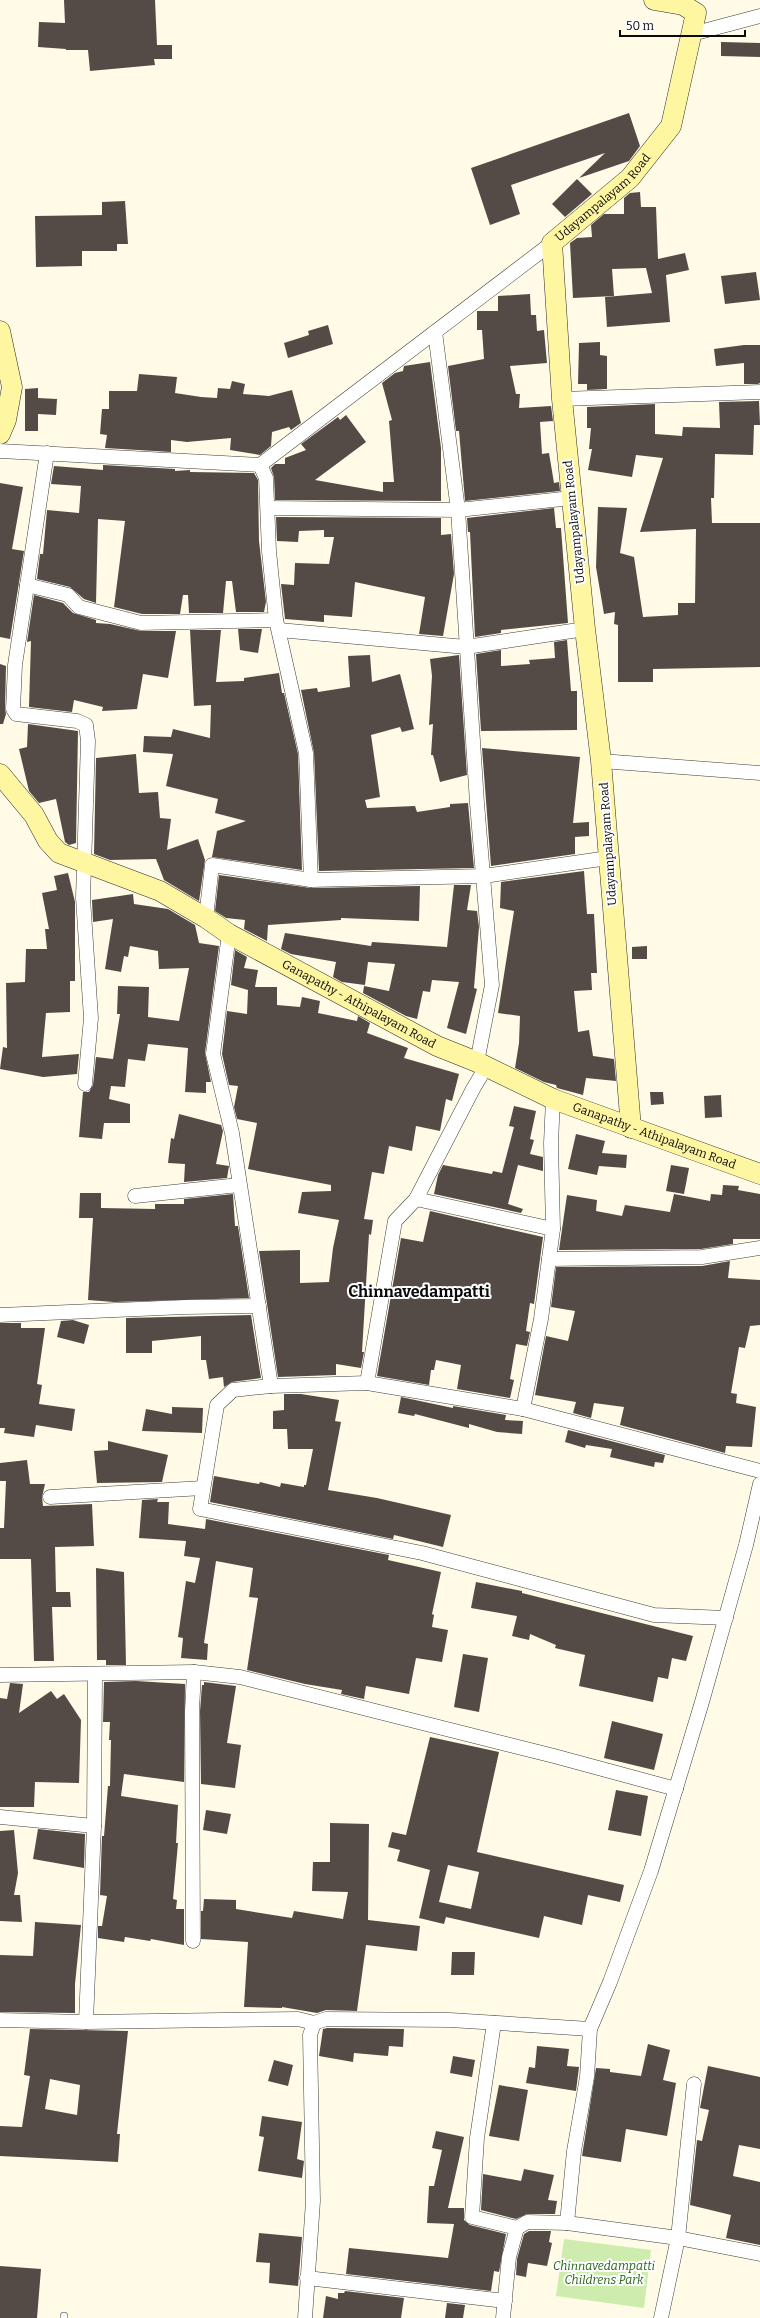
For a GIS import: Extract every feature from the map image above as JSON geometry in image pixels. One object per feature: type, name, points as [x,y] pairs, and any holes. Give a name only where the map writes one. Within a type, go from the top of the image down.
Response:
[{"type":"street","name":"Udayampalayam Road","points":[[630,1128],[601,761],[585,629],[562,399],[552,243],[630,178],[671,126],[696,13],[684,2],[654,0]]},
{"type":"street","points":[[692,34],[760,16]]},
{"type":"street","points":[[0,451],[260,465],[552,243]]},
{"type":"street","points":[[0,331],[12,387],[6,420],[0,434]]},
{"type":"street","points":[[367,1383],[395,1221],[416,1199],[473,1089],[482,1065],[492,985],[466,647],[458,510],[435,332]]},
{"type":"street","points":[[562,399],[760,392]]},
{"type":"street","points":[[47,453],[15,665],[13,709],[16,714],[77,721],[86,725],[88,741],[82,898],[91,1018],[85,1084]]},
{"type":"street","points":[[260,465],[266,478],[269,508],[269,551],[278,625],[306,752],[311,880]]},
{"type":"street","points":[[269,508],[458,510],[572,498]]},
{"type":"street","points":[[27,585],[68,595],[80,607],[141,623],[278,625],[466,647],[585,629]]},
{"type":"street","points":[[601,761],[760,773]]},
{"type":"street","name":"Ganapathy - Athipalayam Road","points":[[0,774],[34,815],[48,841],[59,853],[160,891],[230,934],[437,1046],[482,1065],[553,1099],[760,1174]]},
{"type":"street","points":[[206,918],[212,865],[311,880],[484,876],[608,858]]},
{"type":"street","points":[[230,934],[213,1054],[232,1133],[271,1386]]},
{"type":"street","points":[[523,1409],[541,1319],[554,1229],[551,1143],[553,1099]]},
{"type":"street","points":[[135,1196],[239,1185]]},
{"type":"street","points":[[416,1199],[554,1229]]},
{"type":"street","points":[[549,1260],[702,1257],[760,1248]]},
{"type":"street","points":[[0,1315],[185,1307],[259,1306]]},
{"type":"street","points":[[726,1618],[654,1615],[422,1553],[200,1510],[217,1405],[233,1390],[271,1386],[367,1383],[523,1409],[760,1471]]},
{"type":"street","points":[[567,2223],[574,2151],[587,2077],[590,2029],[610,1982],[652,1871],[726,1618],[760,1484]]},
{"type":"street","points":[[50,1497],[203,1488]]},
{"type":"street","points":[[0,1675],[194,1672],[240,1677],[554,1756],[676,1789]]},
{"type":"street","points":[[193,1941],[192,1712],[194,1672]]},
{"type":"street","points":[[86,2022],[94,1826],[95,1674]]},
{"type":"street","points":[[0,1817],[94,1826]]},
{"type":"street","points":[[0,2020],[86,2022],[298,2019],[314,2024],[326,2019],[494,2023],[590,2029]]},
{"type":"street","points":[[494,2023],[477,2138],[472,2217],[517,2228]]},
{"type":"street","points":[[305,2318],[313,2201],[310,2036],[314,2024]]},
{"type":"street","points":[[661,2318],[678,2238],[694,2084]]},
{"type":"street","points":[[503,2318],[509,2257],[517,2228],[527,2222],[567,2223],[678,2238],[760,2254]]},
{"type":"street","points":[[307,2278],[505,2301]]},
{"type":"green space","name":"Chinnavedampatti Childrens Park","points":[[564,2239],[651,2250],[644,2308],[556,2296]]},
{"type":"building","points":[[64,0],[155,0],[157,45],[172,45],[172,59],[154,59],[155,65],[90,71],[88,50],[66,50],[38,47],[39,22],[65,23]]},
{"type":"building","points":[[721,42],[760,43],[760,57],[721,56]]},
{"type":"building","points":[[629,113],[640,146],[629,161],[579,178],[605,153],[511,185],[520,214],[490,225],[471,168]]},
{"type":"building","points":[[577,179],[592,194],[565,217],[552,204]]},
{"type":"building","points":[[640,192],[641,207],[656,207],[658,259],[685,253],[689,270],[666,275],[670,322],[607,327],[605,297],[652,293],[646,268],[612,269],[614,296],[573,298],[570,243],[577,238],[592,237],[591,225],[604,214],[624,214],[624,198],[630,193]]},
{"type":"building","points":[[125,201],[128,244],[117,244],[117,251],[82,251],[82,266],[36,267],[35,216],[102,215],[102,202]]},
{"type":"building","points":[[756,272],[760,300],[725,304],[721,276]]},
{"type":"building","points":[[530,294],[531,315],[536,315],[537,331],[544,330],[547,363],[510,366],[516,394],[520,394],[519,408],[551,406],[553,421],[540,422],[542,454],[549,453],[554,483],[559,482],[560,491],[465,501],[459,431],[456,431],[448,366],[484,359],[482,330],[477,330],[477,311],[498,311],[498,296]]},
{"type":"building","points":[[328,325],[333,344],[288,358],[284,343],[309,335],[308,331]]},
{"type":"building","points":[[600,342],[600,355],[607,356],[607,389],[587,390],[587,384],[578,384],[579,343]]},
{"type":"building","points":[[744,345],[760,345],[760,383],[758,384],[744,384],[744,363],[716,366],[714,349]]},
{"type":"building","points":[[430,362],[441,448],[441,501],[275,500],[274,477],[271,468],[275,464],[285,464],[285,458],[306,450],[301,444],[338,417],[340,420],[346,415],[366,442],[315,480],[383,492],[383,482],[394,482],[389,421],[392,420],[382,383],[395,373],[403,371],[404,366]]},
{"type":"building","points":[[139,374],[177,377],[175,393],[201,397],[217,398],[218,388],[230,389],[232,381],[245,384],[243,394],[269,396],[292,390],[301,423],[291,430],[289,427],[272,432],[271,446],[260,455],[230,450],[231,438],[187,442],[171,440],[171,452],[105,448],[107,435],[100,434],[102,409],[109,409],[109,391],[137,391]]},
{"type":"building","points":[[38,388],[38,398],[57,399],[56,415],[38,414],[38,431],[25,431],[25,389]]},
{"type":"building","points":[[759,401],[760,425],[754,425],[753,455],[715,454],[714,498],[711,498],[712,523],[760,523],[760,667],[653,669],[653,682],[618,682],[618,625],[614,624],[615,612],[604,614],[596,567],[598,507],[627,508],[620,553],[634,557],[643,617],[678,615],[678,603],[695,603],[696,529],[640,532],[663,458],[636,455],[632,477],[588,470],[592,449],[589,449],[591,428],[587,428],[587,407],[655,404],[655,434],[682,436],[683,427],[720,428],[719,402]]},
{"type":"building","points":[[103,465],[175,469],[175,471],[190,470],[190,472],[254,473],[258,480],[259,541],[266,602],[264,612],[236,612],[232,581],[226,581],[223,613],[189,613],[188,595],[183,595],[180,614],[142,614],[114,607],[125,521],[98,519],[96,603],[84,599],[70,587],[37,579],[40,554],[43,554],[47,510],[79,513],[81,486],[51,484],[54,466],[103,470]]},
{"type":"building","points":[[0,483],[23,487],[12,549],[24,551],[10,639],[0,637]]},
{"type":"building","points":[[554,508],[556,528],[561,528],[568,623],[501,630],[501,633],[475,637],[470,532],[468,532],[467,518]]},
{"type":"building","points":[[276,517],[441,518],[441,535],[451,534],[454,574],[443,636],[419,634],[425,597],[355,582],[352,617],[324,615],[324,622],[285,619],[281,584],[294,585],[295,563],[329,564],[334,537],[324,537],[324,530],[299,531],[298,542],[277,541]]},
{"type":"building","points":[[34,595],[63,603],[73,613],[96,620],[96,623],[110,624],[141,631],[176,631],[168,678],[143,674],[137,709],[102,711],[103,707],[74,700],[72,712],[29,707],[31,641],[27,642]]},
{"type":"building","points":[[238,629],[262,629],[258,653],[240,650]]},
{"type":"building","points":[[190,630],[221,630],[216,682],[244,681],[244,678],[279,673],[282,693],[284,693],[298,754],[302,870],[212,857],[217,831],[246,821],[215,813],[218,799],[166,786],[173,754],[143,752],[144,736],[171,737],[173,729],[210,738],[211,705],[194,706]]},
{"type":"building","points":[[567,640],[571,691],[577,691],[577,730],[481,731],[476,654],[501,650],[501,666],[530,664],[529,660],[555,658],[554,642]]},
{"type":"building","points":[[370,655],[372,682],[400,674],[414,729],[402,732],[400,727],[371,735],[380,797],[365,800],[367,808],[415,806],[417,812],[450,807],[450,804],[468,803],[474,868],[319,871],[314,753],[301,690],[317,688],[318,692],[350,687],[348,656]]},
{"type":"building","points":[[459,655],[467,775],[440,782],[433,755],[431,755],[433,724],[429,725],[432,676],[430,659]]},
{"type":"building","points":[[0,664],[6,666],[6,714],[3,724],[0,724]]},
{"type":"building","points":[[28,724],[78,731],[76,843],[69,845],[65,842],[56,799],[39,803],[29,791],[19,749],[27,747]]},
{"type":"building","points":[[482,748],[580,757],[573,823],[589,822],[589,836],[575,837],[575,854],[491,866]]},
{"type":"building","points":[[136,754],[139,793],[158,792],[160,818],[171,819],[167,850],[198,839],[205,860],[199,901],[164,880],[156,859],[110,860],[94,854],[96,758]]},
{"type":"building","points":[[584,871],[587,914],[594,914],[597,973],[591,973],[592,990],[574,991],[578,1032],[589,1030],[593,1056],[614,1059],[616,1081],[586,1078],[583,1095],[557,1088],[556,1085],[544,1082],[515,1068],[519,1043],[520,1016],[498,1013],[514,911],[500,908],[501,882]]},
{"type":"building","points":[[68,873],[75,902],[75,981],[70,981],[70,1012],[46,1013],[42,1057],[79,1054],[77,1074],[43,1077],[0,1069],[3,1047],[7,1048],[6,983],[25,982],[26,949],[47,949],[45,929],[49,929],[42,893],[57,890],[54,876]]},
{"type":"building","points":[[219,875],[311,888],[420,886],[419,921],[341,918],[341,920],[268,925],[267,941],[244,929],[245,920],[226,918],[215,911]]},
{"type":"building","points":[[454,885],[471,885],[467,910],[477,911],[479,927],[474,988],[477,989],[466,1034],[447,1028],[459,982],[432,980],[430,992],[423,991],[417,1019],[406,1016],[363,993],[364,986],[389,991],[395,964],[368,962],[365,985],[342,982],[333,977],[336,962],[291,954],[281,949],[285,933],[371,946],[372,942],[447,947]]},
{"type":"building","points":[[133,894],[134,904],[168,909],[195,925],[199,943],[219,946],[205,1053],[211,1082],[206,1082],[206,1093],[185,1092],[188,1048],[148,1044],[145,1061],[128,1059],[125,1087],[111,1086],[109,1099],[130,1104],[130,1123],[104,1123],[102,1139],[79,1137],[83,1092],[89,1092],[93,1085],[96,1057],[113,1059],[120,1014],[117,1014],[118,986],[149,987],[148,1017],[179,1021],[189,968],[159,969],[158,951],[130,946],[128,957],[124,956],[121,972],[105,969],[113,919],[93,922],[92,900]]},
{"type":"building","points":[[647,946],[647,959],[632,959],[632,947]]},
{"type":"building","points":[[235,950],[247,957],[244,968],[258,970],[255,987],[277,987],[277,1005],[300,1007],[302,997],[320,1001],[318,1013],[357,1021],[358,1016],[370,1023],[367,1033],[408,1048],[404,1058],[459,1074],[452,1101],[446,1099],[440,1131],[416,1126],[412,1151],[389,1146],[384,1174],[372,1172],[364,1219],[373,1220],[371,1235],[369,1234],[362,1352],[364,1352],[361,1368],[336,1364],[336,1375],[278,1377],[259,1251],[300,1250],[300,1283],[329,1282],[333,1248],[339,1220],[298,1213],[302,1192],[331,1191],[331,1185],[248,1169],[257,1123],[237,1119],[234,1107],[238,1086],[229,1085],[222,1054],[227,1011],[247,1014],[248,990],[231,985]]},
{"type":"building","points":[[650,1092],[663,1092],[664,1104],[651,1105]]},
{"type":"building","points":[[721,1095],[722,1117],[705,1118],[704,1096]]},
{"type":"building","points":[[514,1106],[536,1111],[530,1139],[534,1140],[530,1154],[543,1157],[543,1171],[518,1165],[508,1204],[523,1209],[521,1213],[434,1194],[438,1175],[443,1165],[492,1174],[493,1171],[502,1173],[514,1127],[509,1126]]},
{"type":"building","points":[[179,1114],[221,1125],[223,1131],[216,1164],[229,1166],[227,1178],[184,1182],[185,1164],[168,1163],[171,1138],[174,1139]]},
{"type":"building","points":[[576,1134],[605,1141],[602,1153],[627,1155],[626,1168],[599,1166],[597,1175],[568,1169]]},
{"type":"building","points":[[671,1165],[689,1168],[684,1194],[666,1191]]},
{"type":"building","points":[[723,1185],[739,1186],[738,1190],[760,1194],[760,1239],[733,1239],[733,1244],[701,1249],[559,1250],[567,1195],[597,1200],[596,1211],[622,1216],[625,1205],[670,1212],[674,1194],[710,1201],[711,1194],[722,1195]]},
{"type":"building","points":[[80,1193],[101,1193],[101,1208],[155,1209],[155,1204],[184,1204],[184,1199],[233,1194],[235,1226],[238,1226],[249,1298],[114,1302],[88,1300],[93,1218],[79,1218]]},
{"type":"building","points":[[430,1211],[543,1237],[534,1304],[530,1303],[526,1331],[530,1332],[527,1346],[516,1344],[510,1379],[514,1380],[510,1398],[457,1389],[461,1365],[436,1360],[434,1370],[431,1370],[429,1385],[377,1376],[401,1238],[423,1242]]},
{"type":"building","points":[[730,1261],[728,1278],[760,1280],[760,1325],[750,1326],[745,1348],[739,1347],[731,1393],[737,1394],[736,1403],[756,1407],[752,1447],[726,1446],[725,1453],[620,1425],[624,1407],[594,1403],[591,1418],[573,1413],[576,1402],[535,1395],[546,1336],[568,1341],[575,1311],[551,1307],[556,1267],[702,1266]]},
{"type":"building","points":[[251,1315],[261,1378],[232,1382],[224,1387],[223,1377],[209,1379],[206,1360],[201,1360],[201,1336],[152,1341],[152,1353],[126,1353],[126,1318]]},
{"type":"building","points":[[73,1320],[89,1325],[84,1344],[57,1337],[61,1321]]},
{"type":"building","points":[[0,1323],[21,1323],[21,1328],[45,1328],[37,1384],[42,1385],[39,1404],[75,1409],[72,1431],[36,1425],[34,1437],[4,1433],[5,1428],[0,1428]]},
{"type":"building","points":[[284,1394],[301,1394],[339,1400],[335,1421],[341,1422],[328,1490],[377,1498],[451,1515],[443,1547],[394,1535],[393,1539],[210,1502],[214,1476],[259,1484],[260,1482],[280,1487],[281,1483],[304,1487],[304,1485],[306,1485],[313,1449],[288,1449],[287,1429],[273,1429],[273,1411],[284,1410]]},
{"type":"building","points":[[401,1397],[453,1408],[453,1406],[506,1415],[505,1420],[523,1421],[522,1434],[497,1432],[469,1424],[469,1428],[415,1414],[414,1416],[398,1413]]},
{"type":"building","points":[[172,1407],[203,1408],[202,1433],[142,1431],[146,1409],[172,1414]]},
{"type":"building","points":[[568,1430],[665,1455],[663,1463],[655,1462],[654,1467],[610,1457],[612,1449],[586,1445],[585,1448],[565,1442]]},
{"type":"building","points":[[108,1441],[168,1455],[162,1482],[97,1483],[94,1451],[108,1450]]},
{"type":"building","points":[[27,1460],[30,1484],[45,1484],[42,1497],[43,1506],[92,1504],[94,1546],[55,1547],[56,1592],[70,1592],[71,1607],[52,1607],[54,1661],[34,1661],[31,1559],[0,1559],[0,1528],[4,1528],[6,1481],[0,1481],[0,1463]]},
{"type":"building","points":[[158,1499],[157,1502],[169,1502],[168,1524],[205,1529],[206,1519],[389,1555],[388,1560],[441,1572],[432,1614],[434,1615],[432,1627],[448,1630],[442,1662],[416,1658],[409,1694],[366,1686],[364,1699],[341,1694],[342,1690],[305,1684],[247,1670],[258,1598],[249,1597],[253,1568],[216,1561],[204,1643],[208,1644],[207,1660],[181,1658],[183,1638],[178,1637],[186,1581],[195,1583],[200,1558],[184,1556],[186,1541],[139,1538],[142,1500]]},
{"type":"building","points":[[96,1568],[124,1572],[126,1665],[106,1665],[106,1660],[97,1660]]},
{"type":"building","points":[[476,1582],[522,1591],[522,1593],[693,1636],[686,1661],[672,1658],[668,1679],[658,1677],[653,1702],[579,1686],[585,1655],[555,1648],[556,1645],[530,1634],[529,1640],[512,1636],[517,1616],[471,1608]]},
{"type":"building","points":[[463,1654],[488,1658],[479,1712],[454,1707]]},
{"type":"building","points":[[136,1681],[185,1684],[184,1782],[124,1774],[121,1796],[178,1805],[176,1843],[178,1843],[173,1899],[177,1900],[176,1909],[184,1909],[184,1945],[151,1939],[150,1941],[125,1937],[124,1942],[98,1938],[98,1926],[102,1926],[107,1896],[100,1895],[102,1836],[104,1836],[108,1786],[110,1786],[110,1722],[103,1722],[104,1682]]},
{"type":"building","points":[[204,1682],[236,1686],[227,1743],[241,1745],[235,1788],[201,1784],[200,1711],[202,1685],[204,1685]]},
{"type":"building","points":[[10,1683],[23,1684],[19,1713],[51,1691],[57,1699],[64,1694],[81,1720],[79,1783],[35,1782],[34,1807],[0,1807],[0,1698],[7,1699]]},
{"type":"building","points":[[612,1721],[663,1734],[654,1770],[604,1758]]},
{"type":"building","points":[[430,1737],[499,1752],[477,1852],[624,1885],[620,1902],[588,1895],[582,1925],[544,1916],[539,1938],[446,1917],[444,1924],[419,1918],[430,1870],[397,1861],[400,1850],[388,1847],[392,1832],[406,1835]],"holes":[[[448,1865],[479,1872],[471,1909],[439,1902]]]},
{"type":"building","points":[[616,1790],[648,1796],[641,1836],[608,1830]]},
{"type":"building","points":[[206,1810],[231,1814],[227,1834],[203,1830]]},
{"type":"building","points":[[330,1823],[369,1824],[368,1920],[420,1926],[417,1951],[366,1945],[357,2011],[326,2010],[317,2013],[282,2007],[244,2007],[248,1942],[201,1939],[201,1911],[203,1911],[204,1899],[236,1900],[236,1909],[292,1918],[294,1911],[343,1919],[348,1892],[312,1891],[313,1862],[330,1862]]},
{"type":"building","points":[[38,1829],[85,1834],[84,1868],[33,1859]]},
{"type":"building","points":[[14,1830],[18,1873],[14,1895],[20,1895],[22,1922],[0,1921],[0,1831]]},
{"type":"building","points":[[35,1922],[81,1925],[75,1984],[75,2013],[0,2012],[0,1955],[33,1956]]},
{"type":"building","points":[[452,1952],[475,1952],[474,1975],[451,1975]]},
{"type":"building","points":[[30,2029],[128,2031],[117,2134],[120,2134],[118,2162],[0,2156],[0,2126],[22,2127],[30,2076],[24,2075]],"holes":[[[50,2079],[80,2085],[77,2115],[45,2109]]]},
{"type":"building","points":[[323,2029],[404,2029],[403,2047],[389,2046],[388,2056],[354,2053],[353,2062],[319,2056]]},
{"type":"building","points":[[648,2044],[670,2050],[663,2080],[676,2083],[667,2136],[626,2129],[621,2162],[582,2156],[596,2068],[610,2069],[610,2072],[641,2076]]},
{"type":"building","points":[[537,2046],[569,2049],[567,2066],[579,2067],[576,2091],[526,2083],[529,2067],[535,2068]]},
{"type":"building","points":[[453,2056],[475,2060],[472,2077],[450,2073]]},
{"type":"building","points":[[274,2060],[293,2065],[288,2086],[268,2081]]},
{"type":"building","points":[[708,2066],[760,2077],[760,2149],[739,2145],[733,2176],[760,2182],[760,2245],[726,2238],[731,2215],[690,2205],[697,2140],[702,2141],[709,2110],[700,2108]]},
{"type":"building","points":[[499,2085],[528,2090],[519,2141],[489,2136]]},
{"type":"building","points":[[262,2116],[302,2122],[297,2159],[304,2161],[302,2178],[258,2171],[264,2137],[259,2136]]},
{"type":"building","points":[[436,2131],[464,2137],[448,2208],[464,2208],[464,2220],[470,2225],[506,2234],[499,2272],[494,2271],[491,2291],[346,2274],[349,2248],[448,2258],[454,2224],[427,2223],[429,2186],[434,2186],[442,2150],[432,2148]]},
{"type":"building","points":[[524,2169],[554,2175],[548,2200],[557,2201],[555,2214],[527,2214],[516,2219],[481,2210],[483,2174],[521,2181]]},
{"type":"building","points":[[529,2231],[551,2231],[549,2242],[552,2243],[547,2266],[528,2263],[526,2277],[516,2275],[517,2259],[524,2234]]},
{"type":"building","points":[[259,2233],[302,2237],[298,2286],[269,2283],[270,2263],[256,2262]]},
{"type":"building","points":[[0,2266],[41,2269],[37,2318],[0,2318]]},
{"type":"building","points":[[345,2291],[404,2298],[401,2318],[323,2318],[326,2296],[338,2299],[338,2293],[344,2293]]},
{"type":"building","points":[[447,2303],[465,2305],[463,2318],[445,2318]]},
{"type":"district","name":"Chinnavedampatti","points":[[419,1291]]}]
